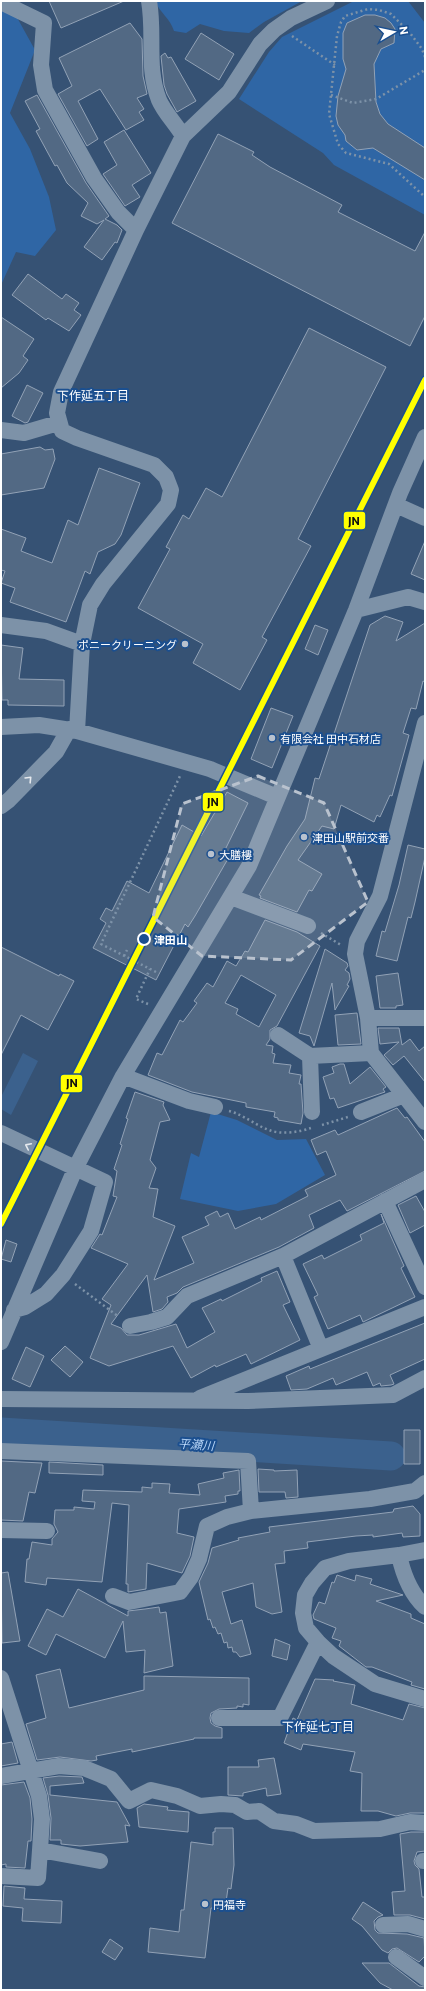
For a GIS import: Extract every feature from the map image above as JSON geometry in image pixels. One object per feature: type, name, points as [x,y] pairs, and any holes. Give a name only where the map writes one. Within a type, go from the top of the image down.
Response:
[{"type":"street","points":[[4,1],[5,4],[44,23],[41,65],[45,90],[94,178],[118,212],[136,230]]},
{"type":"street","points":[[149,1],[151,13],[150,58],[153,78],[159,101],[183,136]]},
{"type":"street","points":[[1,806],[9,800],[56,752],[73,730],[82,644],[90,605],[103,584],[168,504],[171,490],[166,477],[154,465],[77,438],[62,431],[58,423],[57,414],[61,392],[136,230],[183,136],[229,92],[260,44],[274,30],[292,18],[327,1]]},
{"type":"street","points":[[1,430],[24,433],[58,423]]},
{"type":"street","points":[[1,1342],[76,1167],[122,1076],[249,866],[356,610],[396,505],[425,437]]},
{"type":"street","points":[[396,505],[425,518]]},
{"type":"street","points":[[356,610],[408,597],[425,602]]},
{"type":"street","points":[[1,625],[46,631],[82,644]]},
{"type":"street","points":[[425,723],[380,896],[351,951],[368,1018],[371,1053],[425,1122]]},
{"type":"street","points":[[1,727],[39,725],[73,730],[210,769],[278,797]]},
{"type":"street","points":[[231,897],[308,926]]},
{"type":"street","points":[[368,1018],[425,1018]]},
{"type":"street","points":[[278,1035],[310,1056],[371,1053]]},
{"type":"street","points":[[310,1056],[315,1122]]},
{"type":"street","points":[[122,1076],[189,1101],[215,1107]]},
{"type":"street","points":[[361,1112],[404,1095]]},
{"type":"street","points":[[1,1133],[76,1167],[105,1182],[91,1231],[68,1279],[26,1307],[14,1310]]},
{"type":"street","points":[[130,1326],[167,1317],[187,1296],[283,1256],[425,1180]]},
{"type":"street","points":[[385,1201],[425,1287]]},
{"type":"street","points":[[283,1256],[321,1349]]},
{"type":"street","points":[[193,1401],[425,1307]]},
{"type":"street","points":[[1,1399],[248,1401],[393,1395],[425,1378]]},
{"type":"street","points":[[1,1451],[248,1461],[251,1511]]},
{"type":"street","points":[[113,1596],[129,1602],[180,1592],[191,1576],[199,1559],[207,1526],[227,1517],[251,1511],[370,1499],[415,1491],[425,1483]]},
{"type":"street","points":[[1,1530],[47,1531]]},
{"type":"street","points":[[425,1550],[399,1555],[349,1560],[326,1568],[312,1583],[305,1595],[303,1612],[306,1628],[333,1656],[375,1684],[425,1699]]},
{"type":"street","points":[[399,1555],[404,1576],[420,1602],[425,1607]]},
{"type":"street","points":[[219,1718],[280,1718],[318,1642]]},
{"type":"street","points":[[1,1678],[32,1770],[39,1796],[42,1819],[38,1878],[1,1876]]},
{"type":"street","points":[[1,1776],[59,1766],[84,1768],[111,1779],[129,1801],[151,1790],[177,1796],[200,1806],[221,1804],[235,1805],[247,1812],[259,1811],[274,1821],[296,1824],[314,1831],[380,1829],[410,1822],[425,1823]]},
{"type":"street","points":[[40,1850],[100,1860]]},
{"type":"street","points":[[383,1925],[408,1924],[425,1929]]},
{"type":"street","points":[[396,1957],[425,1978]]},
{"type":"path","points":[[425,57],[422,49],[410,33],[390,14],[379,10],[368,9],[344,16],[337,36],[329,114],[338,144],[346,153],[389,164],[425,197]]},
{"type":"path","points":[[288,34],[335,64]]},
{"type":"path","points":[[332,95],[353,103],[376,99],[425,70]]},
{"type":"path","points":[[156,972],[101,944],[182,773]]},
{"type":"path","points":[[308,926],[351,951]]},
{"type":"path","points":[[124,956],[127,950]]},
{"type":"path","points":[[150,969],[136,999],[150,1005]]},
{"type":"path","points":[[215,1107],[239,1114],[269,1130],[300,1132],[315,1122],[361,1112]]},
{"type":"path","points":[[68,1279],[130,1326]]},
{"type":"highlighted area","points":[[258,776],[324,803],[368,902],[291,960],[202,956],[153,917],[182,804]]},
{"type":"shaded area","points":[[155,1],[302,1],[264,22],[249,33],[224,31],[200,24],[186,33],[174,31]]},
{"type":"shaded area","points":[[354,1],[408,1],[425,23],[425,215],[334,165],[323,153],[239,99],[269,52],[282,37]]},
{"type":"shaded area","points":[[1,7],[14,12],[35,50],[10,113],[30,149],[49,197],[56,230],[35,256],[16,252],[1,285]]},
{"type":"shaded area","points":[[23,1053],[38,1061],[11,1115],[1,1109],[1,1097]]},
{"type":"shaded area","points":[[211,1112],[237,1120],[277,1140],[306,1139],[325,1175],[276,1204],[238,1211],[180,1199],[191,1153],[199,1157]]},
{"type":"building","points":[[49,1],[124,1],[61,28]]},
{"type":"building","points":[[365,15],[375,15],[385,18],[395,29],[394,43],[381,49],[374,64],[376,102],[380,114],[388,124],[425,148],[425,180],[373,148],[357,150],[346,141],[345,135],[338,125],[336,116],[338,96],[346,69],[343,59],[343,33],[347,23]]},
{"type":"building","points":[[130,23],[142,39],[143,76],[147,94],[137,98],[144,109],[139,112],[144,120],[126,130],[100,89],[78,101],[98,139],[87,146],[58,94],[72,86],[59,58]]},
{"type":"building","points":[[201,33],[234,54],[219,80],[185,59]]},
{"type":"building","points":[[165,53],[168,58],[171,57],[196,101],[177,112],[167,94],[164,85],[161,56]]},
{"type":"building","points":[[37,95],[86,183],[109,216],[105,219],[117,225],[122,230],[117,243],[115,242],[102,260],[84,247],[104,220],[97,224],[81,216],[88,203],[67,183],[57,165],[55,166],[36,131],[40,129],[25,101]]},
{"type":"building","points":[[124,130],[151,173],[132,185],[140,197],[125,206],[103,174],[117,165],[104,142]]},
{"type":"building","points":[[218,134],[254,152],[252,155],[270,167],[342,205],[338,212],[415,251],[425,232],[425,316],[410,346],[172,223]]},
{"type":"building","points":[[28,274],[62,299],[66,294],[79,303],[74,310],[81,315],[69,331],[48,318],[46,320],[12,295]]},
{"type":"building","points":[[1,317],[34,339],[23,356],[28,360],[19,373],[1,388]]},
{"type":"building","points":[[309,328],[386,367],[298,539],[311,546],[262,637],[267,640],[240,690],[193,663],[203,644],[138,608],[170,549],[166,547],[183,515],[189,519],[206,488],[222,497]]},
{"type":"building","points":[[27,385],[43,393],[28,422],[25,423],[12,416]]},
{"type":"building","points":[[40,447],[45,450],[53,449],[55,459],[44,488],[1,495],[1,454]]},
{"type":"building","points":[[99,468],[140,483],[121,535],[115,544],[98,552],[90,574],[85,571],[66,622],[10,602],[15,588],[1,583],[5,571],[1,570],[1,529],[26,538],[21,551],[52,563],[68,520],[78,525]]},
{"type":"building","points":[[425,541],[425,580],[411,574]]},
{"type":"building","points":[[385,616],[403,622],[396,641],[425,623],[425,682],[423,681],[416,709],[411,708],[403,733],[409,735],[392,796],[390,795],[380,817],[377,815],[374,822],[341,805],[334,829],[322,826],[298,860],[322,874],[312,891],[309,890],[297,912],[260,898],[261,896],[259,895],[287,846],[305,819],[315,778],[319,779],[370,625]]},
{"type":"building","points":[[315,625],[328,630],[318,655],[305,649]]},
{"type":"building","points":[[1,645],[23,648],[19,679],[64,680],[64,706],[8,705],[8,700],[2,700]]},
{"type":"building","name":"有限会社 田中石材店","points":[[271,708],[293,716],[272,768],[251,759]]},
{"type":"building","points":[[227,792],[248,803],[223,854],[229,857],[188,927],[185,924],[156,980],[93,948],[106,923],[100,919],[106,908],[112,911],[127,881],[149,893],[182,825],[201,836]]},
{"type":"building","points":[[408,845],[425,849],[425,857],[411,918],[408,917],[397,961],[376,956],[382,931],[385,932],[399,885]]},
{"type":"building","points":[[265,920],[297,932],[320,946],[277,1026],[270,1030],[270,1039],[266,1045],[273,1046],[272,1053],[275,1054],[273,1063],[291,1065],[289,1073],[301,1075],[299,1084],[301,1084],[303,1113],[301,1124],[278,1120],[278,1118],[274,1117],[275,1112],[246,1107],[246,1103],[192,1092],[148,1075],[157,1053],[162,1055],[180,1020],[183,1022],[197,1003],[194,1001],[207,983],[213,987],[227,961],[236,966],[245,951],[248,952]],"holes":[[[241,975],[276,995],[259,1027],[236,1014],[238,1009],[225,1003]]]},
{"type":"building","points":[[1,947],[59,976],[60,974],[74,981],[48,1030],[21,1015],[1,1055]]},
{"type":"building","points":[[325,949],[347,963],[348,966],[345,970],[349,973],[350,979],[347,985],[349,986],[335,1010],[332,983],[314,1046],[310,1036],[299,1033]]},
{"type":"building","points":[[398,973],[403,1005],[396,1006],[396,1008],[380,1008],[376,976]]},
{"type":"building","points":[[357,1013],[361,1044],[338,1045],[335,1015]]},
{"type":"building","points":[[378,1028],[399,1028],[402,1045],[410,1039],[419,1051],[425,1046],[425,1082],[404,1056],[393,1065],[384,1055],[399,1042],[380,1044]]},
{"type":"building","points":[[344,1064],[350,1084],[370,1067],[386,1087],[383,1089],[385,1092],[338,1108],[334,1098],[330,1099],[323,1077],[334,1073],[332,1067]]},
{"type":"building","points":[[135,1092],[164,1102],[163,1105],[170,1120],[160,1122],[150,1160],[156,1168],[149,1188],[158,1189],[153,1217],[175,1226],[154,1280],[194,1263],[182,1237],[209,1225],[205,1217],[217,1211],[220,1217],[228,1213],[235,1229],[260,1217],[261,1220],[308,1196],[305,1190],[336,1175],[326,1151],[317,1155],[311,1140],[335,1130],[338,1135],[397,1108],[405,1118],[407,1117],[425,1142],[425,1171],[347,1211],[340,1200],[309,1215],[314,1228],[279,1247],[183,1287],[177,1293],[167,1297],[168,1302],[162,1309],[153,1312],[147,1275],[111,1324],[121,1328],[127,1335],[139,1335],[176,1324],[187,1348],[215,1332],[202,1308],[221,1299],[222,1301],[262,1281],[261,1278],[277,1271],[290,1302],[283,1305],[300,1340],[251,1364],[246,1354],[216,1367],[215,1365],[191,1378],[173,1346],[109,1366],[90,1358],[111,1305],[102,1299],[128,1264],[91,1248],[100,1234],[102,1235],[117,1197],[113,1196],[117,1171],[114,1169],[122,1145],[120,1144],[128,1119],[126,1118]]},
{"type":"building","points":[[416,1196],[425,1212],[425,1225],[410,1233],[398,1205]]},
{"type":"building","points":[[381,1214],[404,1266],[401,1268],[415,1297],[363,1322],[360,1315],[328,1329],[314,1297],[318,1295],[303,1264],[322,1255],[324,1259],[362,1240],[360,1235],[384,1223]]},
{"type":"building","points":[[6,1240],[17,1244],[11,1262],[1,1259]]},
{"type":"building","points":[[425,1323],[425,1359],[390,1375],[394,1384],[381,1386],[380,1383],[373,1386],[367,1372],[336,1385],[333,1378],[307,1389],[291,1390],[286,1376],[309,1366],[310,1369]]},
{"type":"building","points":[[65,1346],[83,1362],[70,1377],[51,1360]]},
{"type":"building","points":[[26,1347],[44,1356],[30,1387],[12,1379]]},
{"type":"building","points":[[404,1430],[420,1430],[420,1464],[404,1464]]},
{"type":"building","points":[[1,1461],[42,1463],[35,1493],[29,1492],[23,1521],[1,1520]]},
{"type":"building","points":[[49,1462],[103,1465],[103,1475],[49,1473]]},
{"type":"building","points":[[258,1469],[274,1471],[297,1470],[298,1497],[286,1498],[285,1492],[259,1492]]},
{"type":"building","points":[[239,1470],[240,1491],[238,1491],[238,1494],[225,1496],[226,1502],[179,1509],[177,1533],[194,1537],[190,1556],[182,1573],[147,1563],[146,1589],[128,1592],[128,1584],[126,1584],[129,1505],[112,1503],[102,1582],[47,1578],[46,1585],[25,1582],[27,1559],[29,1559],[32,1542],[52,1545],[52,1539],[58,1532],[54,1524],[55,1510],[74,1510],[74,1507],[94,1509],[95,1502],[82,1501],[83,1490],[142,1492],[142,1487],[152,1488],[152,1483],[170,1484],[169,1493],[200,1495],[198,1484],[224,1478],[223,1473]]},
{"type":"building","points":[[413,1506],[420,1514],[420,1536],[403,1537],[402,1533],[373,1537],[373,1535],[356,1536],[307,1542],[308,1548],[284,1551],[285,1563],[275,1564],[282,1612],[272,1614],[256,1607],[253,1583],[222,1592],[231,1624],[242,1620],[251,1654],[240,1657],[236,1652],[233,1652],[232,1647],[228,1648],[227,1642],[224,1643],[221,1633],[218,1634],[215,1627],[213,1628],[210,1619],[208,1620],[199,1582],[208,1563],[212,1548],[239,1540],[238,1538],[270,1532],[269,1527],[393,1512],[394,1509]]},
{"type":"building","points":[[8,1572],[20,1641],[2,1643],[1,1573]]},
{"type":"building","points":[[337,1575],[355,1581],[356,1575],[372,1579],[370,1584],[403,1595],[376,1601],[411,1614],[411,1618],[425,1624],[425,1689],[411,1685],[412,1682],[372,1667],[366,1667],[339,1646],[341,1641],[332,1638],[336,1628],[314,1619],[313,1615],[319,1602],[325,1604],[332,1582],[334,1583]]},
{"type":"building","points":[[78,1589],[128,1616],[128,1611],[159,1607],[160,1613],[166,1612],[173,1666],[144,1673],[145,1650],[126,1652],[123,1621],[105,1658],[56,1634],[46,1655],[28,1646],[47,1609],[63,1617]]},
{"type":"building","points":[[275,1639],[290,1645],[287,1660],[272,1656]]},
{"type":"building","points":[[60,1669],[69,1708],[144,1690],[144,1676],[249,1678],[249,1705],[243,1704],[243,1707],[237,1706],[237,1708],[219,1709],[211,1713],[211,1723],[222,1728],[222,1738],[194,1738],[132,1752],[132,1749],[96,1756],[97,1760],[91,1761],[60,1757],[37,1760],[26,1724],[46,1718],[36,1675]]},
{"type":"building","points":[[315,1679],[334,1680],[333,1681],[355,1685],[351,1704],[403,1720],[409,1704],[425,1708],[425,1813],[410,1813],[396,1816],[378,1811],[361,1811],[362,1773],[350,1771],[355,1752],[303,1744],[301,1750],[284,1743],[293,1718],[297,1720]]},
{"type":"building","points":[[12,1742],[18,1763],[1,1766],[1,1744]]},
{"type":"building","points":[[274,1758],[281,1794],[267,1796],[266,1788],[243,1793],[243,1796],[228,1795],[228,1767],[259,1767],[258,1760]]},
{"type":"building","points":[[59,1776],[82,1777],[84,1783],[50,1786],[50,1795],[117,1802],[130,1826],[125,1825],[128,1842],[80,1846],[61,1844],[61,1840],[50,1840],[51,1818],[48,1795],[43,1778]]},
{"type":"building","points":[[24,1782],[30,1798],[32,1819],[31,1841],[28,1841],[25,1868],[6,1867],[6,1864],[1,1865],[1,1785]]},
{"type":"building","points":[[144,1804],[168,1807],[167,1810],[189,1812],[188,1832],[139,1827],[137,1808]]},
{"type":"building","name":"円福寺","points":[[215,1828],[233,1828],[234,1865],[231,1889],[228,1888],[225,1909],[211,1908],[205,1958],[148,1952],[150,1928],[179,1932],[181,1910],[184,1910],[191,1842],[213,1845],[213,1832],[215,1832]]},
{"type":"building","points":[[425,1832],[425,1851],[417,1852],[414,1861],[415,1865],[419,1869],[422,1897],[425,1897],[425,1919],[410,1915],[394,1915],[392,1892],[405,1891],[400,1834]]},
{"type":"building","points":[[4,1886],[25,1888],[24,1899],[62,1901],[61,1923],[22,1921],[23,1908],[3,1906]]},
{"type":"building","points":[[363,1902],[383,1915],[374,1921],[375,1930],[378,1933],[407,1934],[424,1938],[425,1956],[419,1962],[397,1948],[392,1949],[388,1953],[382,1950],[362,1926],[352,1919]]},
{"type":"building","points":[[110,1939],[123,1948],[115,1960],[102,1952]]},
{"type":"building","points":[[362,1963],[389,1963],[419,1986],[425,1987],[425,1990],[393,1990],[380,1983]]},
{"type":"waterway","name":"平瀬川","points":[[1,1432],[391,1456]]},
{"type":"transit line","name":"JN","points":[[1,1224],[425,380]]},
{"type":"place","name":"ポニークリーニング","points":[[185,644]]},
{"type":"place","name":"有限会社 田中石材店","points":[[272,738]]},
{"type":"place","name":"津田山駅前交番","points":[[304,837]]},
{"type":"place","name":"大膳樓","points":[[211,854]]},
{"type":"place","name":"津田山","points":[[144,939]]},
{"type":"place","name":"円福寺","points":[[205,1904]]},
{"type":"district","name":"下作延五丁目","points":[[93,395]]},
{"type":"district","name":"下作延七丁目","points":[[318,1726]]}]
